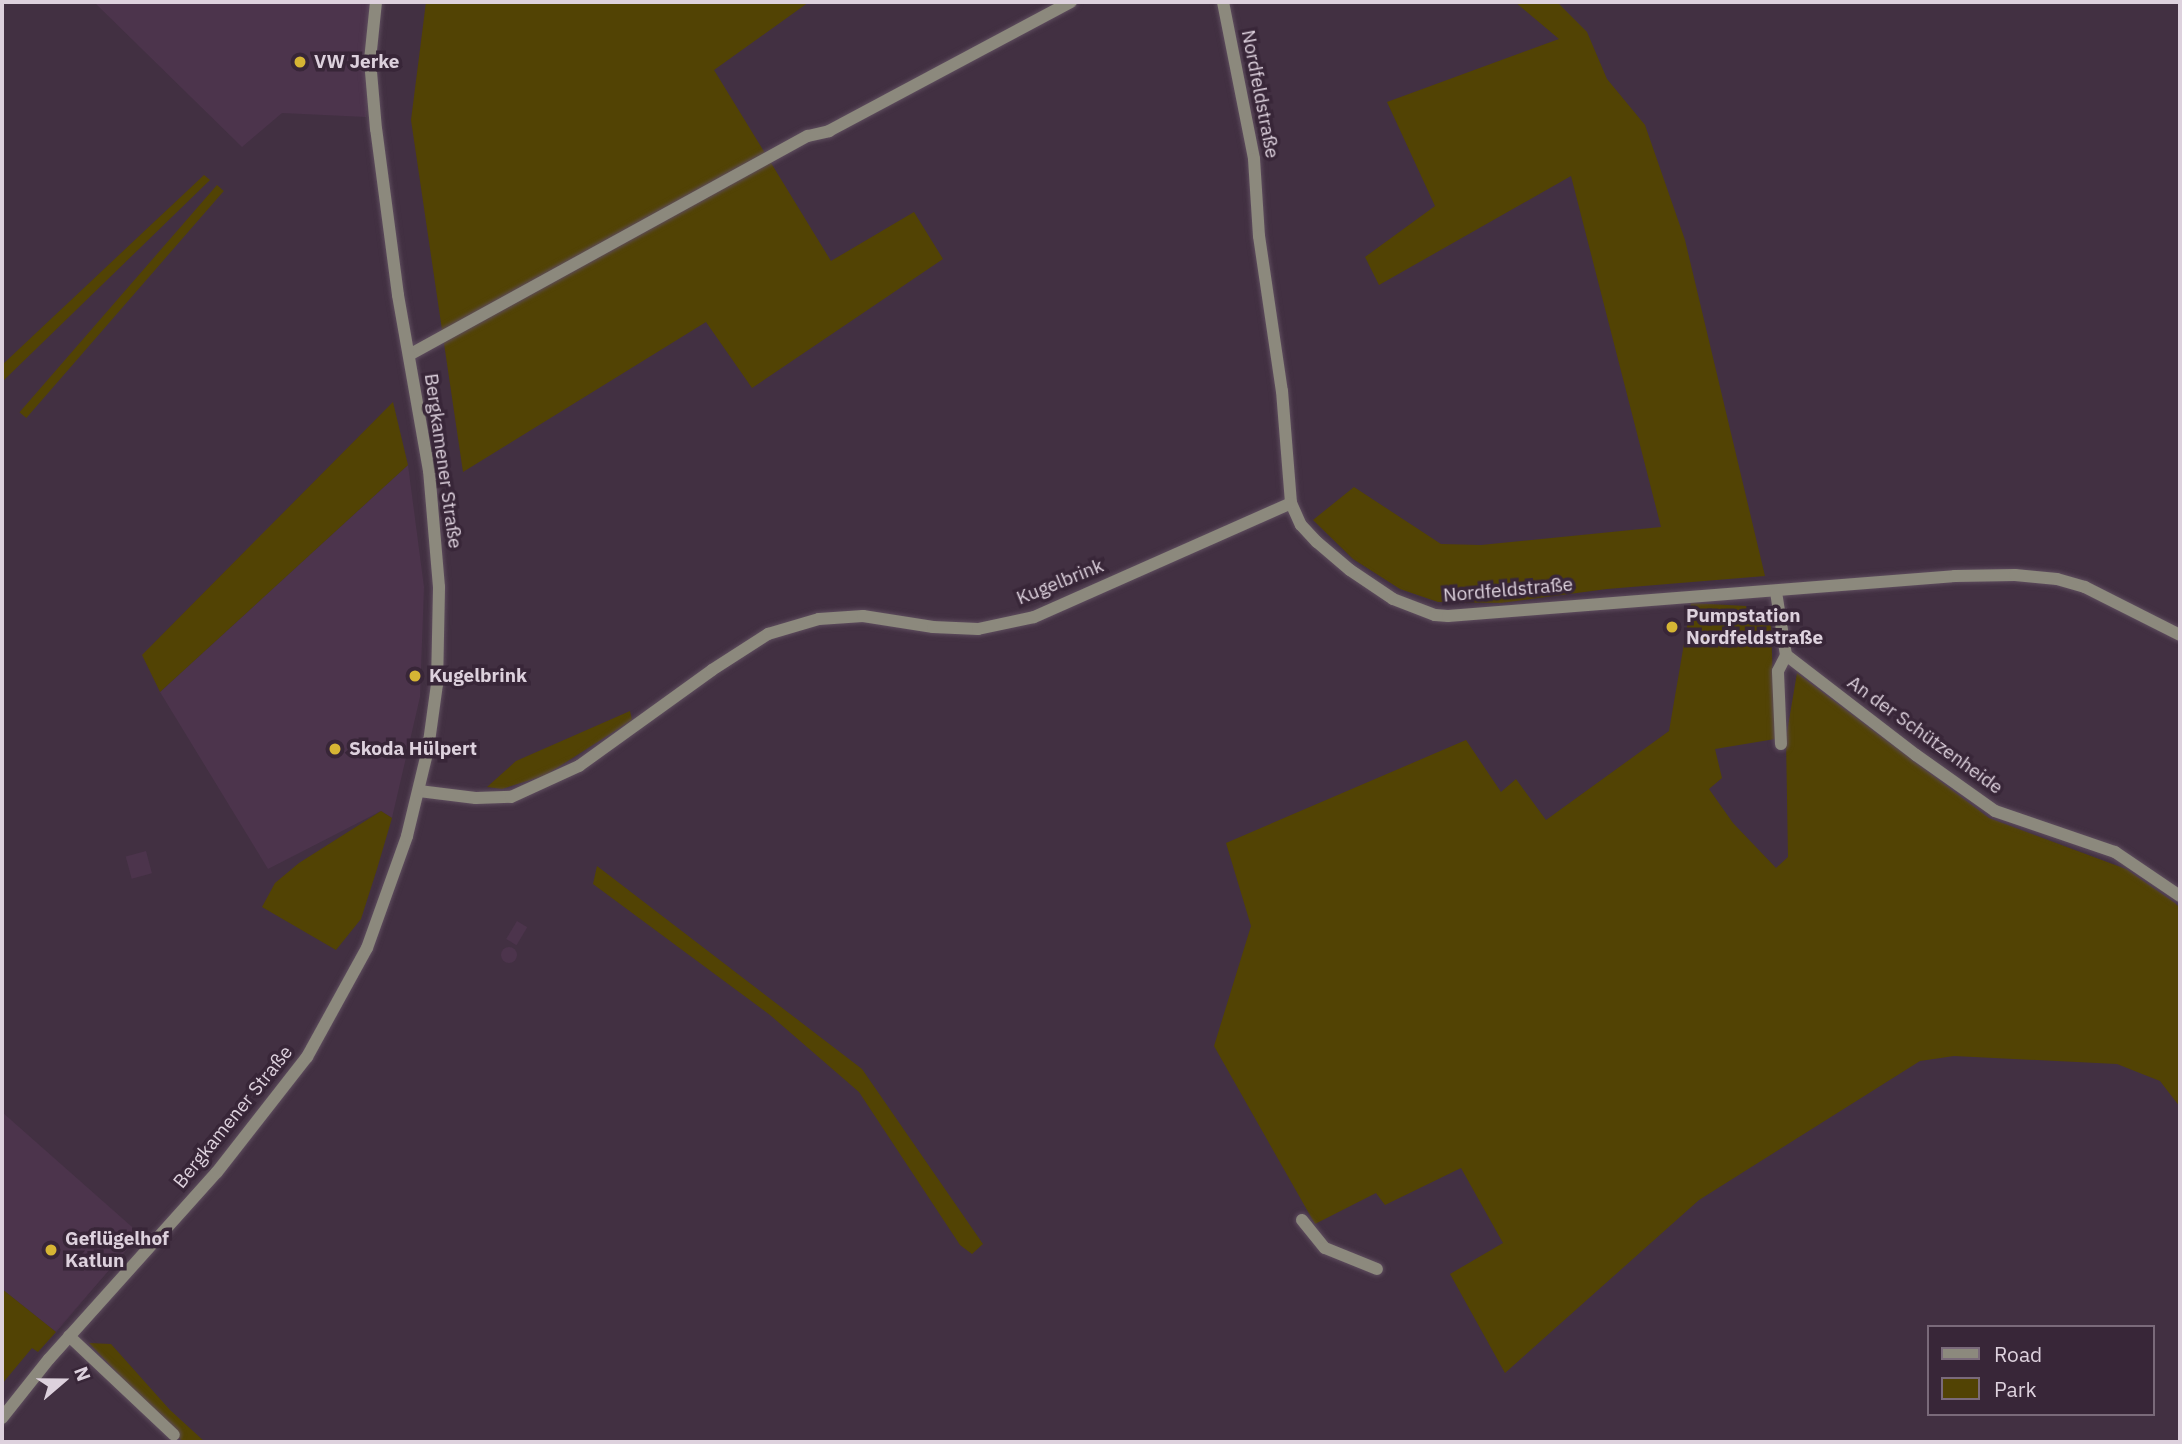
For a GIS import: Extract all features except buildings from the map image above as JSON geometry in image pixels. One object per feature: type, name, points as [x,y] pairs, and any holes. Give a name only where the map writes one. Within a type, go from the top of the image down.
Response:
[{"type":"street","name":"Bergkamener Straße","points":[[2,1418],[69,1336],[218,1172],[307,1057],[351,981],[377,924],[395,878],[419,791],[437,684],[439,587],[429,471],[376,129],[370,61],[376,2]]},
{"type":"street","points":[[409,355],[808,136],[829,131],[1071,2]]},
{"type":"street","name":"Nordfeldstraße","points":[[1223,2],[1254,159],[1259,236],[1282,391],[1291,503],[1301,525],[1350,570],[1393,599],[1436,615],[1776,592],[1955,576],[2015,575],[2057,579],[2085,587],[2180,635]]},
{"type":"street","name":"Kugelbrink","points":[[419,791],[476,798],[511,797],[579,766],[712,670],[768,634],[819,619],[863,616],[933,627],[978,629],[1034,617],[1291,503]]},
{"type":"street","points":[[1776,592],[1786,655],[1778,670],[1780,744]]},
{"type":"street","name":"An der Schützenheide","points":[[1786,655],[1916,755],[1995,811],[2115,852],[2180,896]]},
{"type":"street","points":[[1302,1220],[1325,1248],[1377,1269]]},
{"type":"street","points":[[69,1336],[174,1435]]},
{"type":"shaded area","points":[[94,2],[382,2],[366,117],[282,113],[242,147]]},
{"type":"shaded area","points":[[408,465],[424,587],[420,697],[392,818],[381,811],[268,869],[160,692]]},
{"type":"shaded area","points":[[146,851],[152,873],[132,879],[126,856]]},
{"type":"shaded area","points":[[517,921],[527,927],[516,945],[506,939]]},
{"type":"shaded area","points":[[509,947],[517,955],[509,963],[501,955]]},
{"type":"shaded area","points":[[2,1112],[140,1234],[56,1332],[2,1289]]},
{"type":"green space","points":[[426,2],[809,2],[714,70],[831,261],[914,212],[943,259],[752,388],[706,322],[463,472],[411,120]]},
{"type":"green space","points":[[1515,2],[1557,2],[1587,32],[1607,79],[1645,125],[1685,240],[1765,576],[1607,589],[1501,603],[1438,602],[1400,589],[1353,559],[1313,520],[1354,487],[1441,544],[1481,545],[1661,527],[1571,176],[1379,285],[1365,257],[1435,206],[1387,102],[1559,39]]},
{"type":"green space","points":[[204,175],[210,180],[2,382],[2,365]]},
{"type":"green space","points":[[217,185],[224,191],[26,418],[20,412]]},
{"type":"green space","points":[[393,402],[408,465],[160,692],[142,655]]},
{"type":"green space","points":[[1691,603],[1746,606],[1771,626],[1775,739],[1715,749],[1722,778],[1709,789],[1733,823],[1776,868],[1788,857],[1786,738],[1797,673],[1989,818],[2126,869],[2180,908],[2180,1107],[2160,1081],[2117,1064],[1954,1056],[1920,1061],[1699,1200],[1505,1373],[1450,1274],[1503,1243],[1461,1168],[1385,1205],[1376,1193],[1315,1224],[1214,1046],[1251,926],[1226,843],[1466,740],[1501,792],[1516,779],[1546,820],[1669,731]]},
{"type":"green space","points":[[630,711],[632,720],[546,775],[502,789],[487,787],[516,761]]},
{"type":"green space","points":[[381,811],[392,818],[361,919],[336,950],[262,907],[275,883],[299,863]]},
{"type":"green space","points":[[597,866],[862,1069],[983,1244],[972,1254],[960,1245],[859,1092],[770,1015],[593,884]]},
{"type":"green space","points":[[2,1289],[56,1332],[38,1352],[32,1348],[2,1384]]},
{"type":"green space","points":[[89,1343],[111,1344],[170,1410],[205,1442],[183,1442]]},
{"type":"place","name":"VW Jerke","points":[[300,62]]},
{"type":"place","name":"Pumpstation Nordfeldstraße","points":[[1672,627]]},
{"type":"place","name":"Kugelbrink","points":[[415,676]]},
{"type":"place","name":"Skoda Hülpert","points":[[335,749]]},
{"type":"place","name":"Geflügelhof Katlun","points":[[51,1250]]}]
